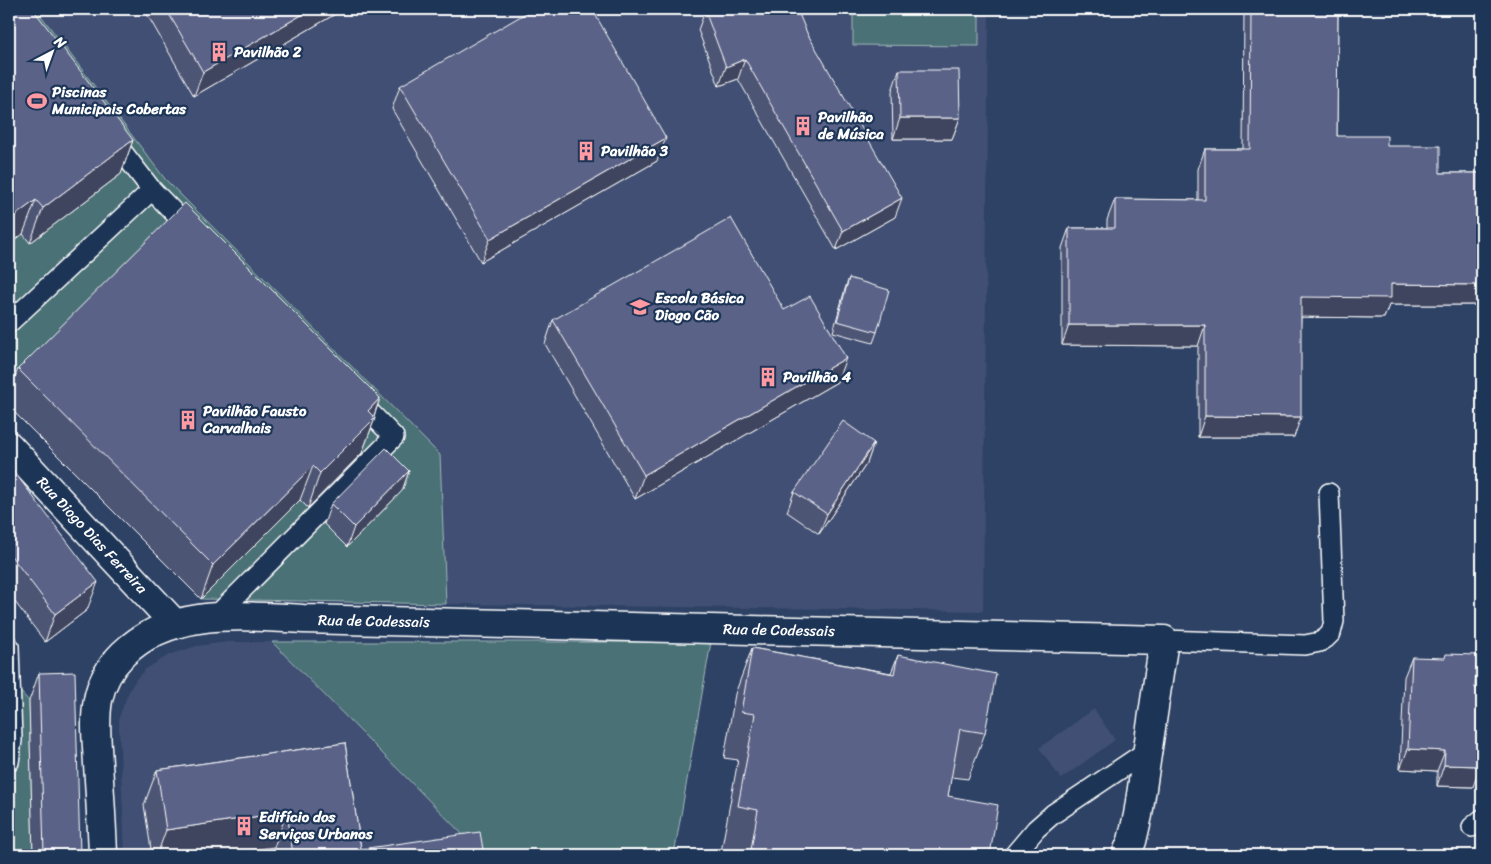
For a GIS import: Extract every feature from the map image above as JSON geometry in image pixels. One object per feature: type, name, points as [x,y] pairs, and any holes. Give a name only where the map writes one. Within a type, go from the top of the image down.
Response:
[{"type":"street","name":"Rua Diogo Dias Ferreira","points":[[9,446],[175,624]]},
{"type":"street","name":"Rua de Codessais","points":[[103,855],[96,723],[98,697],[112,668],[123,654],[138,641],[175,624],[202,617],[1164,640]]},
{"type":"street","points":[[1127,855],[1135,829],[1164,640]]},
{"type":"lane","points":[[98,119],[152,190],[207,247]]},
{"type":"lane","points":[[9,323],[152,190]]},
{"type":"lane","points":[[216,616],[394,437],[346,388]]},
{"type":"lane","points":[[1164,640],[1297,645],[1320,642],[1326,638],[1331,633],[1334,621],[1329,493]]},
{"type":"lane","points":[[9,646],[12,740],[9,762]]},
{"type":"lane","points":[[1014,855],[1036,829],[1053,814],[1147,751]]},
{"type":"shaded area","name":"Escola Básica Diogo Cão","points":[[36,9],[989,9],[983,611],[446,604],[440,455],[165,179]]},
{"type":"shaded area","points":[[228,642],[272,642],[483,855],[125,855],[119,717],[129,691],[136,679],[147,668],[169,655],[196,646]]},
{"type":"shaded area","points":[[1094,709],[1115,740],[1061,779],[1039,748]]},
{"type":"green space","points":[[9,9],[36,9],[165,179],[440,455],[446,604],[201,599],[9,400],[21,387],[9,370]]},
{"type":"green space","points":[[853,9],[979,9],[979,46],[853,45]]},
{"type":"green space","points":[[272,642],[711,642],[674,855],[483,855]]},
{"type":"green space","points":[[9,679],[29,701],[33,855],[9,855]]},
{"type":"building","name":"Piscinas Municipais Cobertas","points":[[9,9],[33,9],[133,140],[43,208],[36,200],[9,220]]},
{"type":"building","points":[[166,9],[312,9],[203,72]]},
{"type":"building","name":"Pavilhão 3","points":[[533,9],[592,9],[666,138],[490,239],[400,86]]},
{"type":"building","points":[[710,9],[797,9],[807,33],[902,198],[843,231],[745,59],[726,67],[705,11]]},
{"type":"building","points":[[1251,9],[1338,9],[1337,136],[1387,136],[1387,146],[1440,146],[1440,173],[1482,173],[1482,285],[1391,284],[1391,298],[1301,297],[1301,417],[1205,416],[1205,325],[1069,325],[1069,228],[1115,228],[1115,199],[1205,200],[1205,149],[1250,149]]},
{"type":"building","points":[[899,70],[959,70],[960,118],[900,118]]},
{"type":"building","name":"Pavilhão Fausto Carvalhais","points":[[185,203],[380,398],[368,411],[375,418],[320,473],[313,466],[213,565],[18,369]]},
{"type":"building","name":"Pavilhão 4","points":[[731,218],[784,310],[810,296],[846,358],[644,475],[553,320]]},
{"type":"building","points":[[849,278],[889,290],[877,332],[837,321]]},
{"type":"building","points":[[843,421],[874,443],[827,514],[794,492]]},
{"type":"building","points":[[386,448],[409,471],[354,527],[331,504]]},
{"type":"building","points":[[9,465],[98,582],[55,614],[9,553]]},
{"type":"building","points":[[752,648],[894,674],[898,655],[996,674],[985,733],[960,729],[948,796],[998,805],[990,855],[750,855],[758,810],[738,806],[755,714],[741,712]]},
{"type":"building","points":[[1446,654],[1477,655],[1475,688],[1482,688],[1480,766],[1444,765],[1445,751],[1408,749],[1412,657],[1445,658]]},
{"type":"building","points":[[75,672],[80,854],[44,854],[39,673]]},
{"type":"building","points":[[345,743],[361,849],[480,832],[484,855],[293,855],[287,812],[166,830],[157,770]]},
{"type":"place","name":"Pavilhão 2","points":[[219,52]]},
{"type":"place","name":"Piscinas Municipais Cobertas","points":[[37,101]]},
{"type":"place","name":"Pavilhão de Música","points":[[803,126]]},
{"type":"place","name":"Pavilhão 3","points":[[586,151]]},
{"type":"place","name":"Escola Básica Diogo Cão","points":[[640,307]]},
{"type":"place","name":"Pavilhão 4","points":[[768,377]]},
{"type":"place","name":"Pavilhão Fausto Carvalhais","points":[[188,420]]},
{"type":"place","name":"Edifício dos Serviços Urbanos","points":[[244,826]]}]
